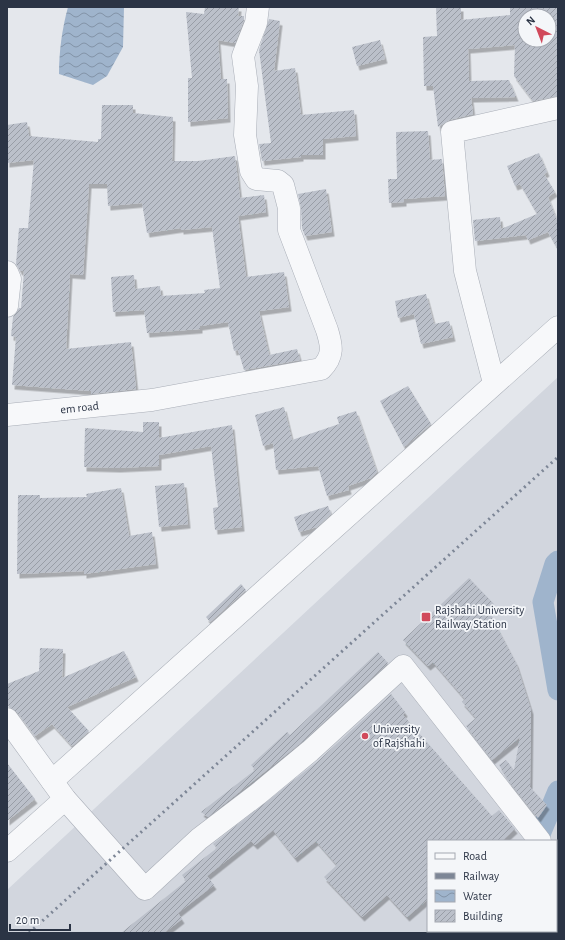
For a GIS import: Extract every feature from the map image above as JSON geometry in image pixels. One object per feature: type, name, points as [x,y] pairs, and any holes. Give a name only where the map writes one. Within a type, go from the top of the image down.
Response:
[{"type":"street","name":"em road","points":[[7,415],[152,400],[321,369],[328,362],[332,354],[327,330],[289,230],[289,208],[283,185],[278,181],[256,179],[251,171],[245,135],[246,86],[243,56],[256,22],[258,7]]},
{"type":"street","points":[[494,383],[465,271],[452,132],[558,108]]},
{"type":"street","points":[[7,272],[10,279],[7,306]]},
{"type":"street","points":[[52,781],[558,327]]},
{"type":"street","points":[[7,719],[66,799],[145,889],[199,839],[258,794],[310,751],[404,666],[539,840]]},
{"type":"street","points":[[7,851],[66,799]]},
{"type":"shaded area","name":"University of Rajshahi","points":[[558,377],[558,933],[7,933],[7,890]]},
{"type":"water","points":[[68,7],[124,7],[123,47],[107,76],[93,85],[59,74],[61,40]]},
{"type":"building","points":[[205,7],[239,7],[238,16],[244,16],[244,20],[235,43],[218,40],[221,79],[227,79],[228,118],[188,122],[188,78],[192,78],[186,12],[204,14]]},
{"type":"building","points":[[436,7],[461,7],[461,20],[510,15],[510,7],[558,7],[558,96],[533,101],[514,76],[515,45],[468,49],[469,81],[509,80],[516,97],[471,98],[473,114],[449,120],[438,127],[433,86],[424,86],[423,37],[437,36]]},
{"type":"building","points":[[269,19],[280,21],[274,71],[295,68],[301,115],[354,110],[356,136],[323,139],[323,155],[301,155],[301,157],[262,161],[259,144],[271,143],[259,50]]},
{"type":"building","points":[[380,40],[385,59],[357,66],[352,47]]},
{"type":"building","points":[[102,105],[133,105],[133,113],[173,117],[172,161],[198,161],[235,156],[240,198],[264,195],[266,212],[238,216],[246,277],[284,272],[289,307],[259,311],[269,355],[297,349],[300,360],[244,370],[238,350],[234,351],[228,322],[200,326],[200,329],[147,333],[144,310],[113,312],[111,277],[134,275],[135,289],[160,286],[161,296],[205,293],[204,290],[220,288],[212,227],[181,230],[181,228],[147,233],[142,203],[108,206],[107,184],[89,184],[83,275],[70,274],[66,349],[131,342],[136,389],[91,394],[91,391],[12,385],[16,337],[11,336],[13,317],[19,308],[21,308],[24,271],[20,271],[16,264],[19,228],[28,228],[34,160],[7,163],[7,125],[27,122],[29,136],[98,142],[98,139],[101,139]]},
{"type":"building","points":[[428,131],[430,160],[442,159],[445,196],[404,199],[404,202],[389,203],[388,179],[397,179],[396,132]]},
{"type":"building","points":[[539,153],[547,172],[544,174],[555,192],[548,197],[558,223],[558,250],[548,232],[528,240],[526,235],[475,241],[473,220],[500,217],[501,229],[537,214],[520,184],[515,186],[507,166]]},
{"type":"building","points":[[326,189],[332,232],[305,236],[302,228],[301,208],[298,194]]},
{"type":"building","points":[[426,294],[434,324],[449,321],[453,337],[421,344],[414,314],[398,318],[395,301]]},
{"type":"building","points":[[408,386],[431,424],[404,447],[380,401]]},
{"type":"building","points":[[284,407],[292,440],[339,424],[337,417],[356,411],[377,472],[371,478],[348,486],[349,490],[327,496],[318,466],[276,470],[273,443],[263,446],[255,415]]},
{"type":"building","points":[[143,422],[159,422],[159,438],[232,425],[242,527],[215,530],[213,508],[218,507],[211,446],[159,455],[159,466],[118,468],[84,467],[85,428],[143,432]]},
{"type":"building","points":[[184,483],[188,524],[159,527],[155,486]]},
{"type":"building","points":[[121,488],[129,536],[152,532],[156,564],[84,574],[84,571],[17,574],[18,495],[40,495],[40,498],[87,497],[86,494]]},
{"type":"building","points":[[328,506],[331,514],[317,527],[299,532],[294,517]]},
{"type":"building","points":[[469,578],[494,604],[488,610],[516,663],[531,710],[530,787],[547,805],[538,818],[510,783],[499,765],[506,760],[514,770],[520,737],[492,760],[466,726],[476,718],[462,702],[465,699],[433,662],[428,666],[403,640]]},
{"type":"building","points":[[241,584],[246,590],[210,622],[206,617]]},
{"type":"building","points":[[40,648],[63,649],[62,678],[124,651],[136,677],[67,707],[89,731],[72,746],[52,724],[35,736],[17,712],[9,707],[7,703],[7,684],[39,671]]},
{"type":"building","points":[[378,652],[388,663],[302,742],[208,817],[201,812],[255,770],[251,765],[287,732],[290,735]]},
{"type":"building","points":[[391,694],[405,712],[403,715],[492,816],[499,810],[515,829],[503,840],[427,840],[427,900],[407,917],[387,895],[362,917],[324,877],[337,865],[316,841],[295,858],[273,830],[255,845],[251,841],[207,876],[214,885],[178,913],[182,919],[164,933],[121,933],[186,881],[182,875],[217,848],[213,844],[318,761]]},
{"type":"building","points":[[7,763],[35,799],[7,821]]},
{"type":"waterway","points":[[558,561],[555,564],[543,602],[558,690]]},
{"type":"waterway","points":[[538,839],[558,791]]},
{"type":"railway","points":[[29,933],[558,457]]},
{"type":"place","name":"Rajshahi University Railway Station","points":[[426,617]]},
{"type":"place","name":"University of Rajshahi","points":[[365,736]]}]
